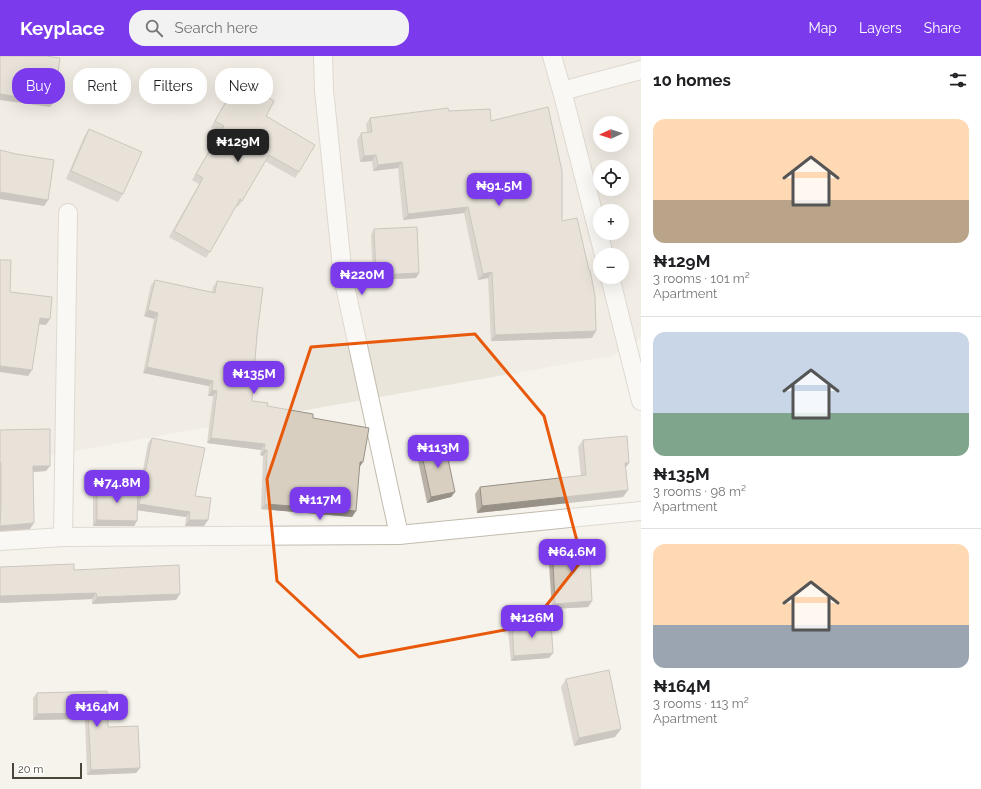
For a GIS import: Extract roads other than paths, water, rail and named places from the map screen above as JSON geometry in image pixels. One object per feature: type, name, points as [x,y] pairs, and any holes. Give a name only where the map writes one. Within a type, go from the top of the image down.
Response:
[{"type":"street","points":[[323,56],[324,90],[343,277],[399,535]]},
{"type":"street","points":[[552,56],[602,248]]},
{"type":"street","points":[[562,91],[641,70]]},
{"type":"street","points":[[63,537],[68,213]]},
{"type":"street","points":[[612,284],[641,401]]},
{"type":"street","points":[[0,541],[63,537],[399,535],[641,511]]}]
